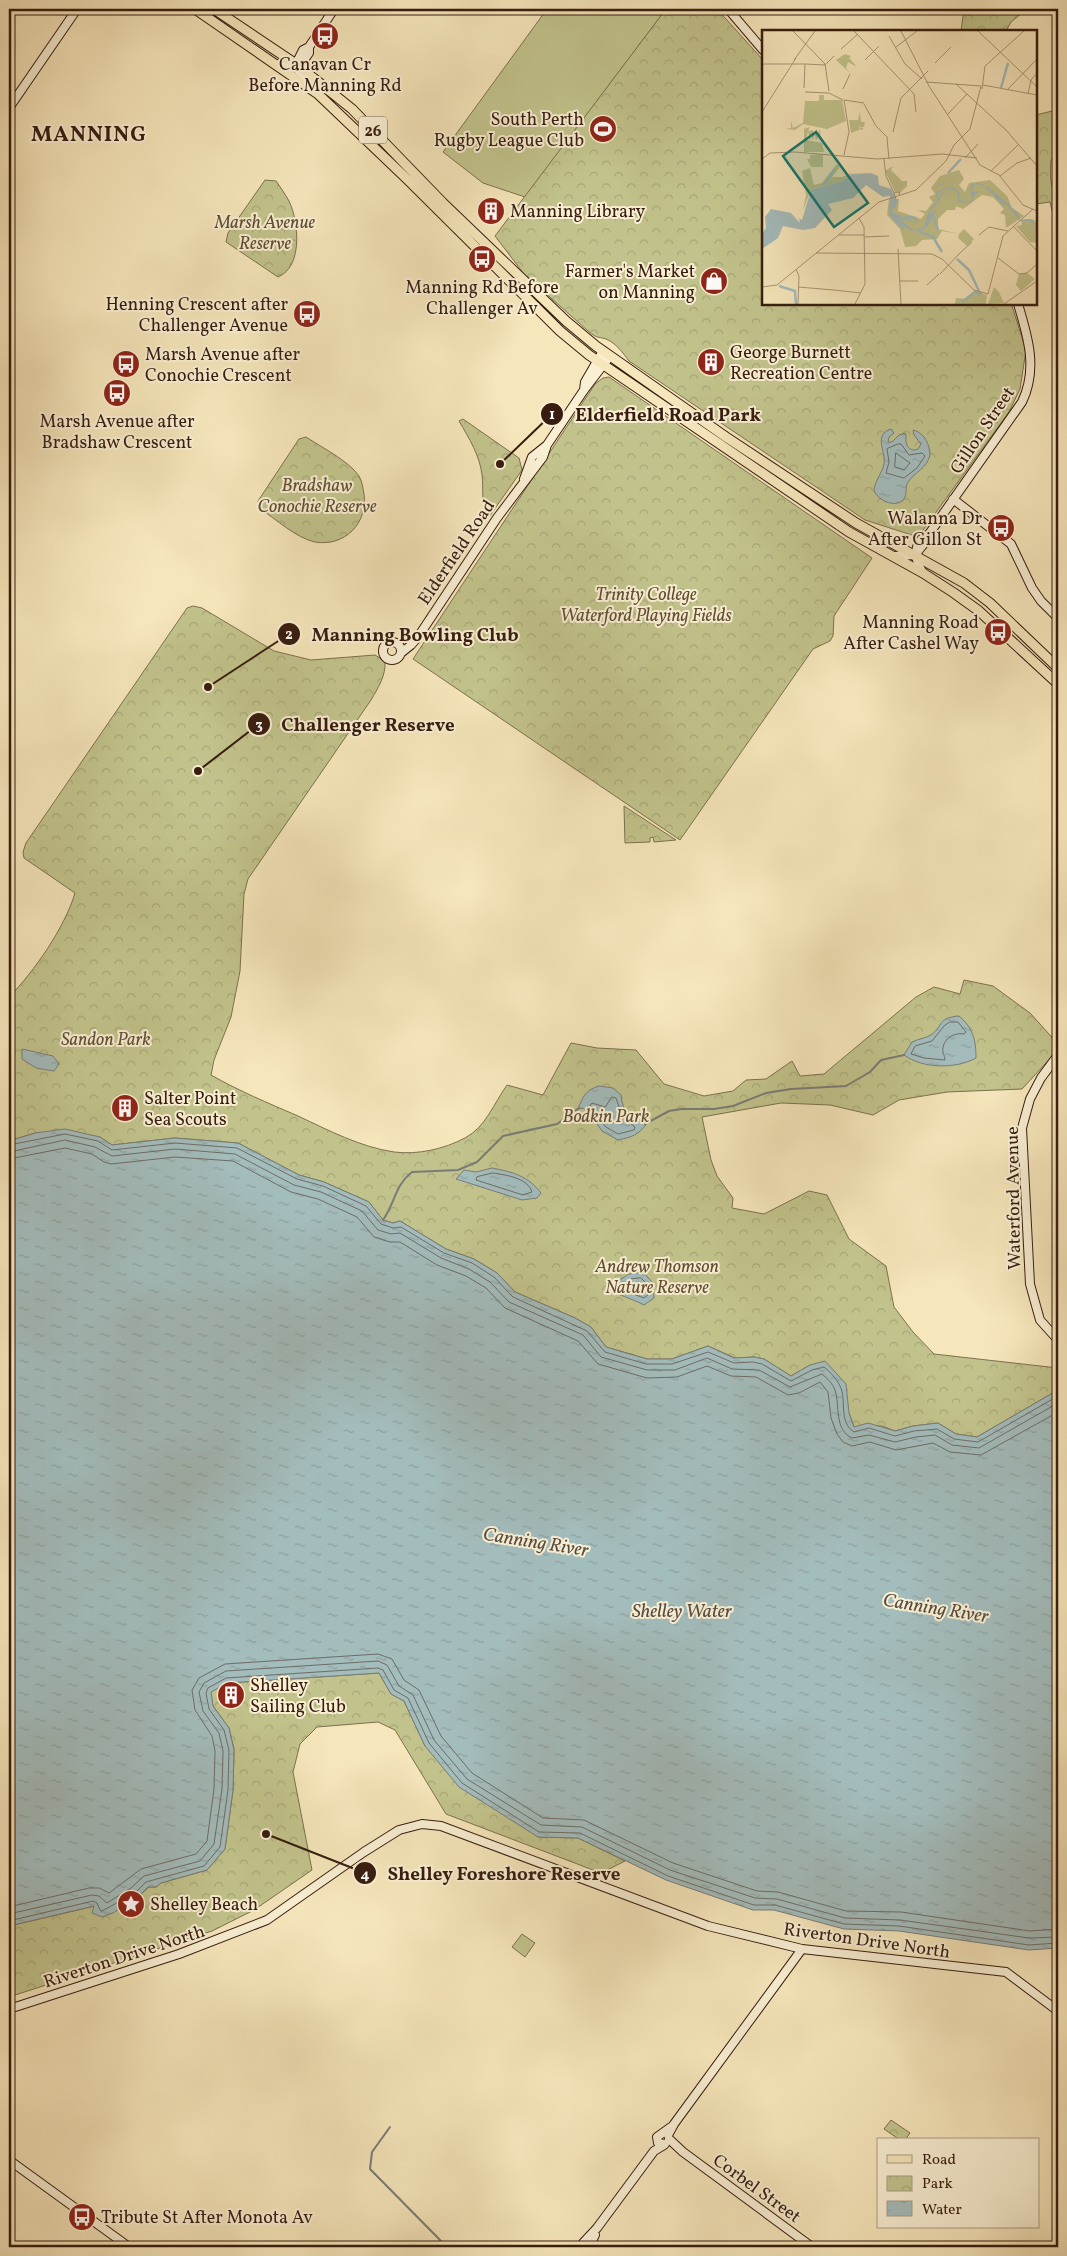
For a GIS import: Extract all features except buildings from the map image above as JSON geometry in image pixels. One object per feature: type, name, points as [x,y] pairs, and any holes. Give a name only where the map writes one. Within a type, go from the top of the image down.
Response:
[{"type":"main road","name":"26","points":[[195,9],[318,94],[400,171],[560,331],[601,363],[849,532],[923,573],[979,611],[1058,684]]},
{"type":"main road","name":"26","points":[[214,9],[296,64],[352,109],[443,203],[566,321],[606,354],[856,523],[964,583],[978,593],[1058,668]]},
{"type":"street","points":[[9,108],[77,9]]},
{"type":"street","points":[[728,9],[762,49]]},
{"type":"street","points":[[318,94],[314,87],[298,72],[296,64],[303,50],[309,47],[335,10]]},
{"type":"street","points":[[275,64],[288,66],[296,64]]},
{"type":"street","name":"Gillon Street","points":[[915,555],[922,537],[929,534],[1019,408],[1026,395],[1032,367],[1031,350],[1018,305]]},
{"type":"street","name":"Elderfield Road","points":[[401,653],[412,645],[524,479],[530,476],[546,452],[547,445],[584,390],[585,382],[606,354]]},
{"type":"street","points":[[953,499],[1011,544],[1032,588],[1041,601],[1058,618]]},
{"type":"street","points":[[893,556],[915,555],[916,563],[923,573]]},
{"type":"street","points":[[397,644],[401,653],[397,659],[388,659],[383,649],[386,644],[391,642],[397,644],[413,642]]},
{"type":"street","name":"Waterford Avenue","points":[[1058,1055],[1030,1099],[1022,1128],[1030,1284],[1040,1320],[1058,1340]]},
{"type":"street","name":"Riverton Drive North","points":[[9,2009],[179,1954],[267,1920],[399,1830],[422,1824],[441,1826],[708,1926],[802,1949],[1006,1972],[1058,2011]]},
{"type":"street","points":[[584,2246],[802,1949]]},
{"type":"street","name":"Corbel Street","points":[[664,2139],[812,2247]]},
{"type":"street","points":[[9,2160],[128,2247]]},
{"type":"green space","points":[[547,9],[666,9],[525,197],[483,183],[443,152]]},
{"type":"green space","points":[[666,9],[717,9],[762,59],[762,305],[1012,305],[1026,350],[1020,389],[1009,412],[918,537],[865,520],[629,361],[613,343],[591,334],[524,274],[495,236]]},
{"type":"green space","points":[[964,9],[1005,9],[1013,12],[1018,9],[1027,9],[1011,22],[1007,30],[961,30]]},
{"type":"green space","points":[[1058,111],[1058,153],[1051,160],[1050,175],[1053,189],[1058,197],[1057,231],[1050,202],[1037,204],[1037,115]]},
{"type":"green space","name":"Marsh Avenue Reserve","points":[[265,180],[276,181],[289,201],[297,232],[297,243],[292,264],[286,272],[278,277],[226,242],[228,233]]},
{"type":"green space","name":"Trinity College Waterford Playing Fields","points":[[609,377],[872,558],[834,616],[833,636],[830,641],[813,649],[680,840],[413,659],[595,384],[603,378]]},
{"type":"green space","points":[[463,419],[519,458],[522,470],[489,517],[483,502],[481,468],[473,447],[459,421]]},
{"type":"green space","name":"Bradshaw Conochie Reserve","points":[[306,437],[349,465],[362,482],[364,505],[362,514],[352,531],[336,541],[326,543],[315,542],[301,537],[259,508],[258,501],[299,439]]},
{"type":"green space","points":[[193,606],[202,608],[274,651],[311,660],[375,655],[385,661],[383,677],[371,700],[248,879],[244,894],[240,971],[231,1017],[214,1060],[211,1075],[254,1097],[357,1142],[381,1150],[403,1153],[421,1152],[448,1145],[465,1138],[479,1128],[507,1085],[543,1095],[571,1043],[597,1048],[636,1050],[664,1084],[704,1096],[733,1091],[746,1080],[766,1079],[792,1061],[800,1076],[824,1074],[916,997],[934,987],[960,994],[964,980],[993,986],[1030,1013],[1058,1044],[1058,1050],[1022,1089],[947,1092],[899,1100],[873,1115],[830,1105],[781,1103],[702,1117],[711,1160],[717,1176],[733,1198],[732,1208],[764,1214],[809,1191],[827,1195],[849,1239],[886,1266],[894,1307],[913,1332],[934,1354],[1058,1368],[1058,1390],[977,1437],[956,1434],[938,1423],[913,1426],[895,1431],[882,1426],[854,1427],[849,1413],[810,1365],[791,1376],[764,1359],[754,1357],[735,1358],[708,1346],[672,1359],[647,1359],[606,1347],[591,1327],[515,1292],[497,1273],[474,1259],[446,1249],[400,1221],[393,1223],[383,1220],[369,1202],[324,1182],[299,1175],[238,1143],[175,1138],[112,1145],[100,1137],[35,1133],[9,1141],[9,997],[19,987],[48,948],[64,920],[75,893],[24,858],[23,852],[26,843],[187,608]]},
{"type":"green space","points":[[624,806],[676,840],[654,842],[653,837],[650,838],[650,842],[625,843]]},
{"type":"green space","points":[[379,1673],[391,1694],[404,1701],[425,1746],[538,1837],[578,1838],[625,1861],[601,1873],[446,1814],[395,1730],[378,1722],[317,1727],[300,1744],[293,1772],[312,1870],[254,1910],[212,1931],[9,1997],[9,1926],[95,1906],[94,1910],[139,1896],[149,1887],[156,1887],[161,1883],[207,1870],[225,1849],[233,1790],[234,1749],[229,1728],[213,1706],[210,1692],[227,1683]]},
{"type":"green space","points":[[522,1934],[535,1943],[525,1957],[512,1947]]},
{"type":"green space","points":[[891,2120],[910,2133],[906,2138],[897,2138],[884,2129]]},
{"type":"water","points":[[891,429],[894,433],[889,437],[888,442],[892,442],[899,435],[905,433],[907,444],[912,450],[918,449],[921,444],[914,435],[913,430],[920,433],[928,443],[930,455],[924,467],[908,482],[905,497],[898,503],[888,502],[879,498],[874,490],[884,464],[881,439]]},
{"type":"water","points":[[959,1016],[971,1030],[976,1058],[959,1064],[940,1066],[920,1063],[904,1055],[912,1042],[931,1035],[947,1018]]},
{"type":"water","points":[[22,1049],[53,1056],[59,1064],[54,1071],[36,1068],[22,1059]]},
{"type":"water","points":[[599,1086],[613,1088],[621,1095],[628,1115],[636,1121],[647,1123],[638,1133],[618,1140],[602,1131],[591,1115],[583,1108],[578,1109],[586,1094],[591,1089]]},
{"type":"water","name":"Shelley Water","points":[[65,1129],[100,1137],[112,1145],[175,1138],[238,1143],[299,1175],[324,1182],[369,1202],[383,1220],[393,1223],[400,1221],[446,1249],[474,1259],[497,1273],[515,1292],[591,1327],[606,1347],[647,1359],[672,1359],[708,1346],[734,1358],[754,1357],[764,1359],[791,1376],[810,1365],[825,1361],[846,1384],[849,1413],[854,1427],[868,1423],[895,1431],[913,1426],[938,1423],[956,1434],[977,1437],[1058,1390],[1058,1948],[1029,1950],[899,1931],[844,1929],[774,1910],[753,1910],[666,1880],[578,1838],[538,1837],[459,1787],[425,1746],[404,1701],[391,1694],[379,1673],[227,1683],[211,1692],[213,1706],[229,1728],[234,1750],[233,1790],[225,1849],[207,1870],[161,1883],[156,1887],[148,1887],[139,1896],[113,1913],[102,1917],[92,1913],[94,1906],[9,1926],[9,1141],[35,1133]]},
{"type":"water","points":[[492,1168],[520,1176],[531,1182],[541,1193],[537,1198],[522,1200],[456,1179],[464,1170],[476,1172]]},
{"type":"water","points":[[643,1272],[653,1283],[654,1298],[644,1305],[620,1295],[608,1287],[629,1274]]},
{"type":"waterway","points":[[645,1124],[669,1111],[714,1109],[733,1106],[766,1093],[791,1089],[846,1086],[870,1072],[881,1060],[904,1055]]},
{"type":"waterway","points":[[383,1220],[402,1183],[412,1172],[458,1170],[477,1162],[503,1136],[557,1124],[579,1108]]},
{"type":"waterway","points":[[390,2127],[372,2152],[370,2169],[441,2241],[437,2247]]},
{"type":"place","name":"Canavan Cr Before Manning Rd","points":[[325,36]]},
{"type":"place","name":"South Perth Rugby League Club","points":[[603,129]]},
{"type":"place","name":"Manning Library","points":[[491,211]]},
{"type":"place","name":"Manning Rd Before Challenger Av","points":[[482,259]]},
{"type":"place","name":"Farmer's Market on Manning","points":[[714,281]]},
{"type":"place","name":"Henning Crescent after Challenger Avenue","points":[[307,314]]},
{"type":"place","name":"George Burnett Recreation Centre","points":[[711,362]]},
{"type":"place","name":"Marsh Avenue after Conochie Crescent","points":[[126,364]]},
{"type":"place","name":"Marsh Avenue after Bradshaw Crescent","points":[[117,393]]},
{"type":"place","name":"Elderfield Road Park","points":[[500,464]]},
{"type":"place","name":"Walanna Dr After Gillon St","points":[[1001,528]]},
{"type":"place","name":"Manning Road After Cashel Way","points":[[998,632]]},
{"type":"place","name":"Manning Bowling Club","points":[[208,687]]},
{"type":"place","name":"Challenger Reserve","points":[[198,771]]},
{"type":"place","name":"Salter Point Sea Scouts","points":[[125,1108]]},
{"type":"place","name":"Shelley Sailing Club","points":[[231,1695]]},
{"type":"place","name":"Shelley Foreshore Reserve","points":[[266,1834]]},
{"type":"place","name":"Shelley Beach","points":[[131,1904]]},
{"type":"place","name":"Tribute St After Monota Av","points":[[82,2217]]},
{"type":"district","name":"MANNING","points":[[89,133]]},
{"type":"park label","name":"Sandon Park","points":[[106,1039]]},
{"type":"park label","name":"Bodkin Park","points":[[606,1116]]},
{"type":"park label","name":"Andrew Thomson Nature Reserve","points":[[657,1276]]},
{"type":"water label","name":"Canning River","points":[[536,1541]]},
{"type":"water label","name":"Canning River","points":[[936,1607]]}]
